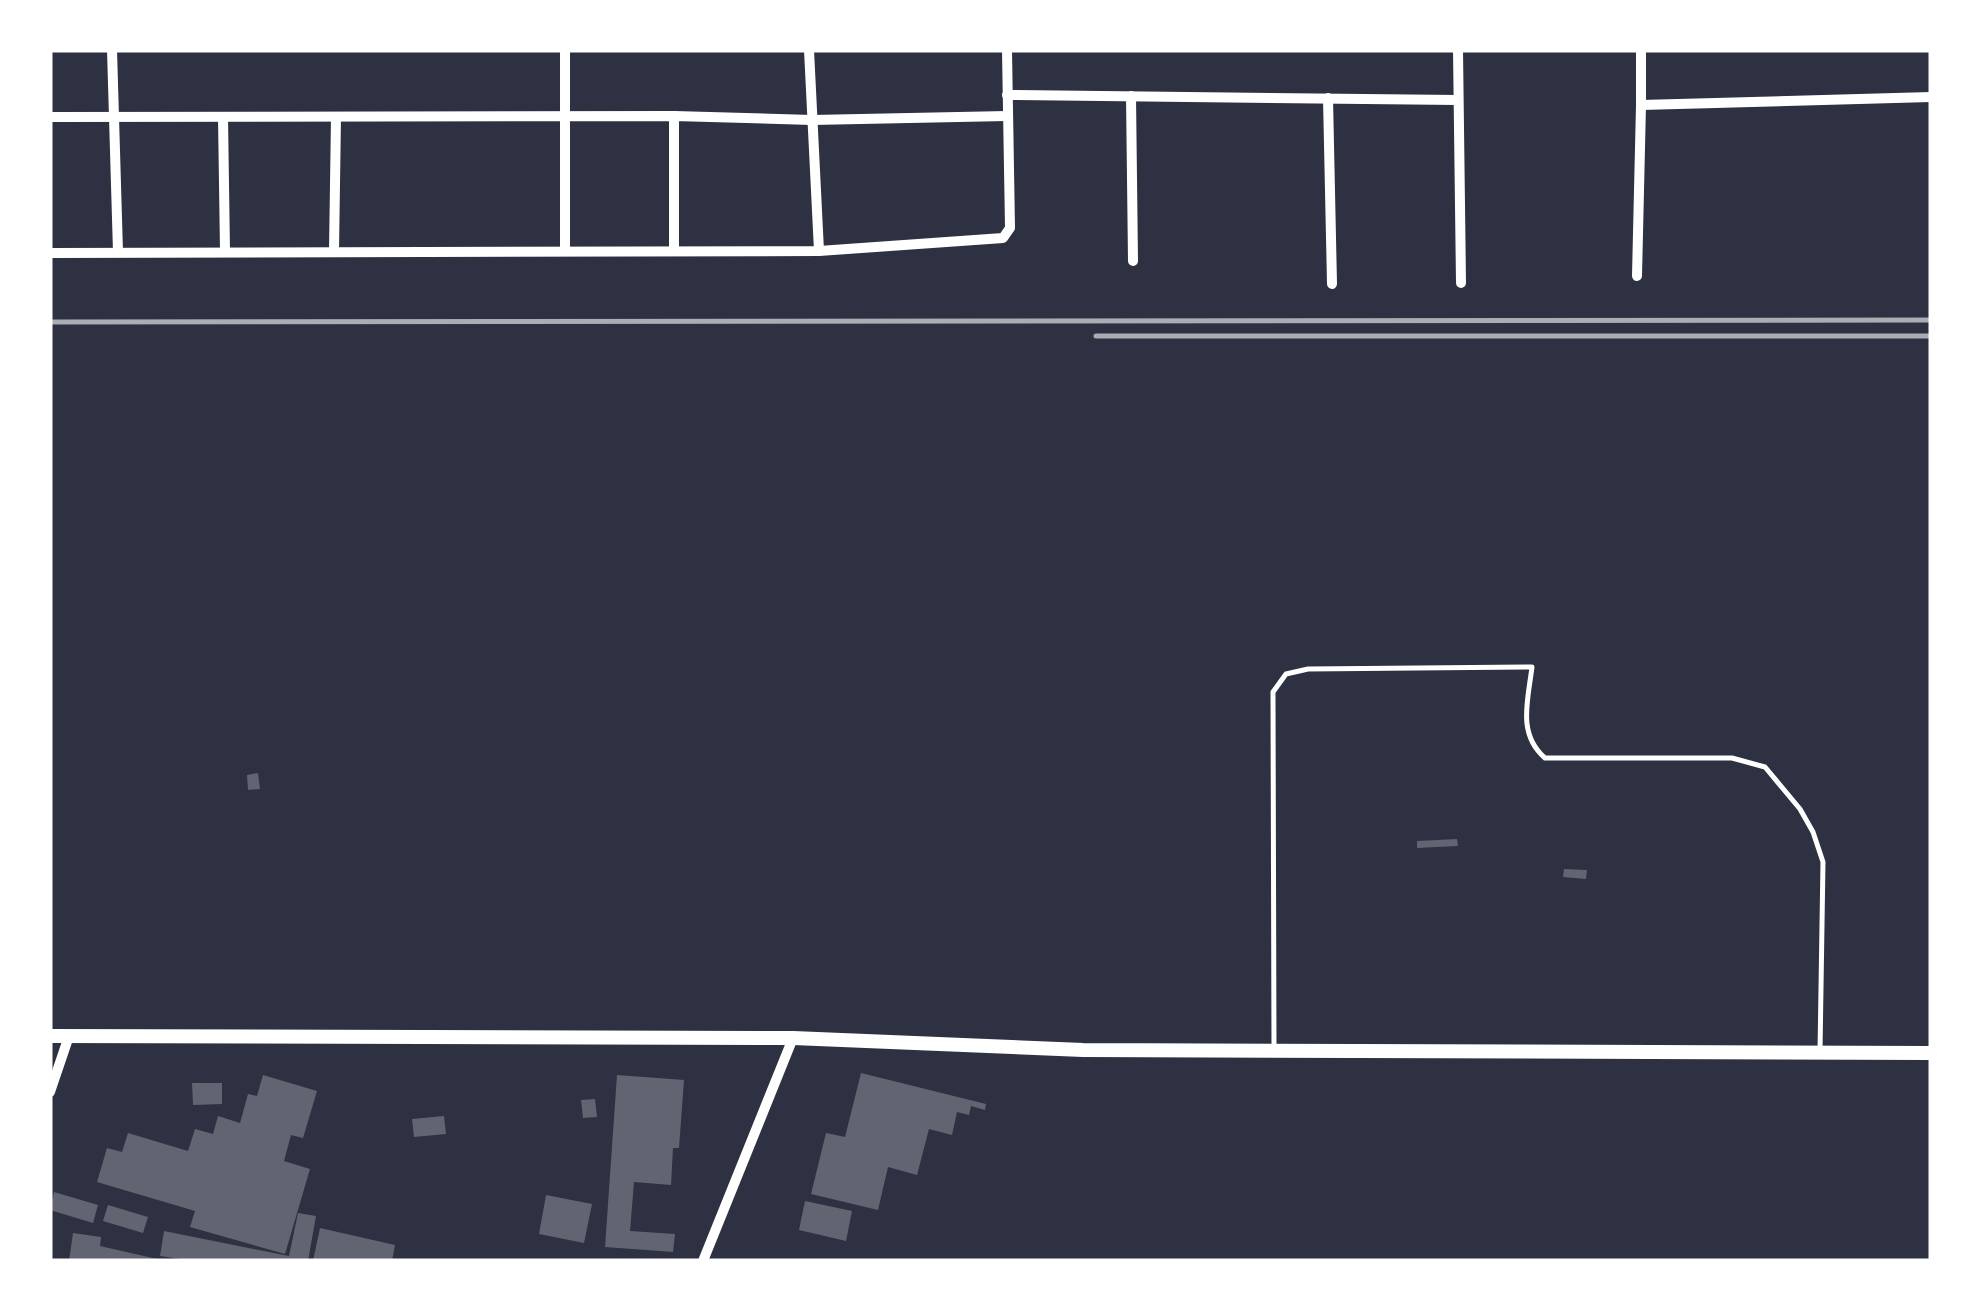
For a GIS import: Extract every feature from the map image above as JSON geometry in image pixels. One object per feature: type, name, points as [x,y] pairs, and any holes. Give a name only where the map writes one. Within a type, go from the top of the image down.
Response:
[{"type":"street","points":[[112,50],[118,252]]},
{"type":"street","points":[[564,251],[565,50]]},
{"type":"street","points":[[809,50],[819,252]]},
{"type":"street","points":[[50,253],[819,252],[1003,238],[1010,228],[1006,50]]},
{"type":"street","points":[[1458,50],[1461,283]]},
{"type":"street","points":[[1636,276],[1641,50]]},
{"type":"street","points":[[1007,95],[1458,100]]},
{"type":"street","points":[[1131,96],[1133,261]]},
{"type":"street","points":[[1640,105],[1931,97]]},
{"type":"street","points":[[1328,98],[1332,284]]},
{"type":"street","points":[[50,117],[674,116],[812,120],[1007,116]]},
{"type":"street","points":[[674,116],[674,251]]},
{"type":"street","points":[[223,117],[225,252]]},
{"type":"street","points":[[334,251],[336,117]]},
{"type":"street","points":[[50,1036],[793,1038],[1082,1050],[1931,1053]]},
{"type":"street","points":[[50,1092],[69,1036]]},
{"type":"street","points":[[704,1261],[793,1038]]},
{"type":"lane","points":[[1274,1050],[1273,692],[1286,674],[1308,669],[1532,667],[1526,720],[1533,747],[1545,758],[1732,758],[1766,767],[1787,792],[1813,832],[1823,862],[1820,1050]]},
{"type":"building","points":[[258,773],[260,789],[248,790],[247,775]]},
{"type":"building","points":[[1457,839],[1458,846],[1417,848],[1417,841]]},
{"type":"building","points":[[1564,869],[1587,870],[1586,879],[1563,877]]},
{"type":"building","points":[[861,1073],[986,1104],[985,1110],[971,1106],[969,1115],[957,1112],[952,1135],[929,1129],[917,1175],[888,1167],[878,1210],[811,1194],[826,1133],[845,1137]]},
{"type":"building","points":[[263,1075],[317,1091],[303,1138],[291,1135],[284,1161],[310,1169],[285,1254],[190,1227],[195,1211],[97,1182],[107,1148],[122,1152],[128,1133],[188,1151],[195,1129],[213,1134],[218,1116],[240,1123],[248,1094],[257,1096]]},
{"type":"building","points":[[617,1075],[684,1080],[679,1148],[673,1148],[671,1185],[634,1182],[630,1231],[675,1234],[673,1252],[605,1247]]},
{"type":"building","points":[[192,1083],[222,1083],[222,1104],[193,1105]]},
{"type":"building","points":[[595,1099],[597,1117],[583,1118],[581,1100]]},
{"type":"building","points":[[444,1116],[446,1134],[414,1137],[412,1119]]},
{"type":"building","points":[[54,1192],[98,1205],[93,1223],[50,1210]]},
{"type":"building","points":[[546,1195],[592,1204],[584,1243],[539,1234]]},
{"type":"building","points":[[805,1201],[852,1211],[846,1241],[799,1230]]},
{"type":"building","points":[[108,1205],[148,1217],[143,1233],[103,1221]]},
{"type":"building","points":[[298,1213],[316,1216],[308,1261],[194,1261],[160,1256],[164,1231],[289,1256]]},
{"type":"building","points":[[320,1228],[395,1245],[392,1261],[313,1261]]},
{"type":"building","points":[[73,1233],[101,1237],[100,1246],[166,1261],[69,1261]]},
{"type":"railway","points":[[50,322],[1931,320]]},
{"type":"railway","points":[[1096,336],[1931,336]]}]
